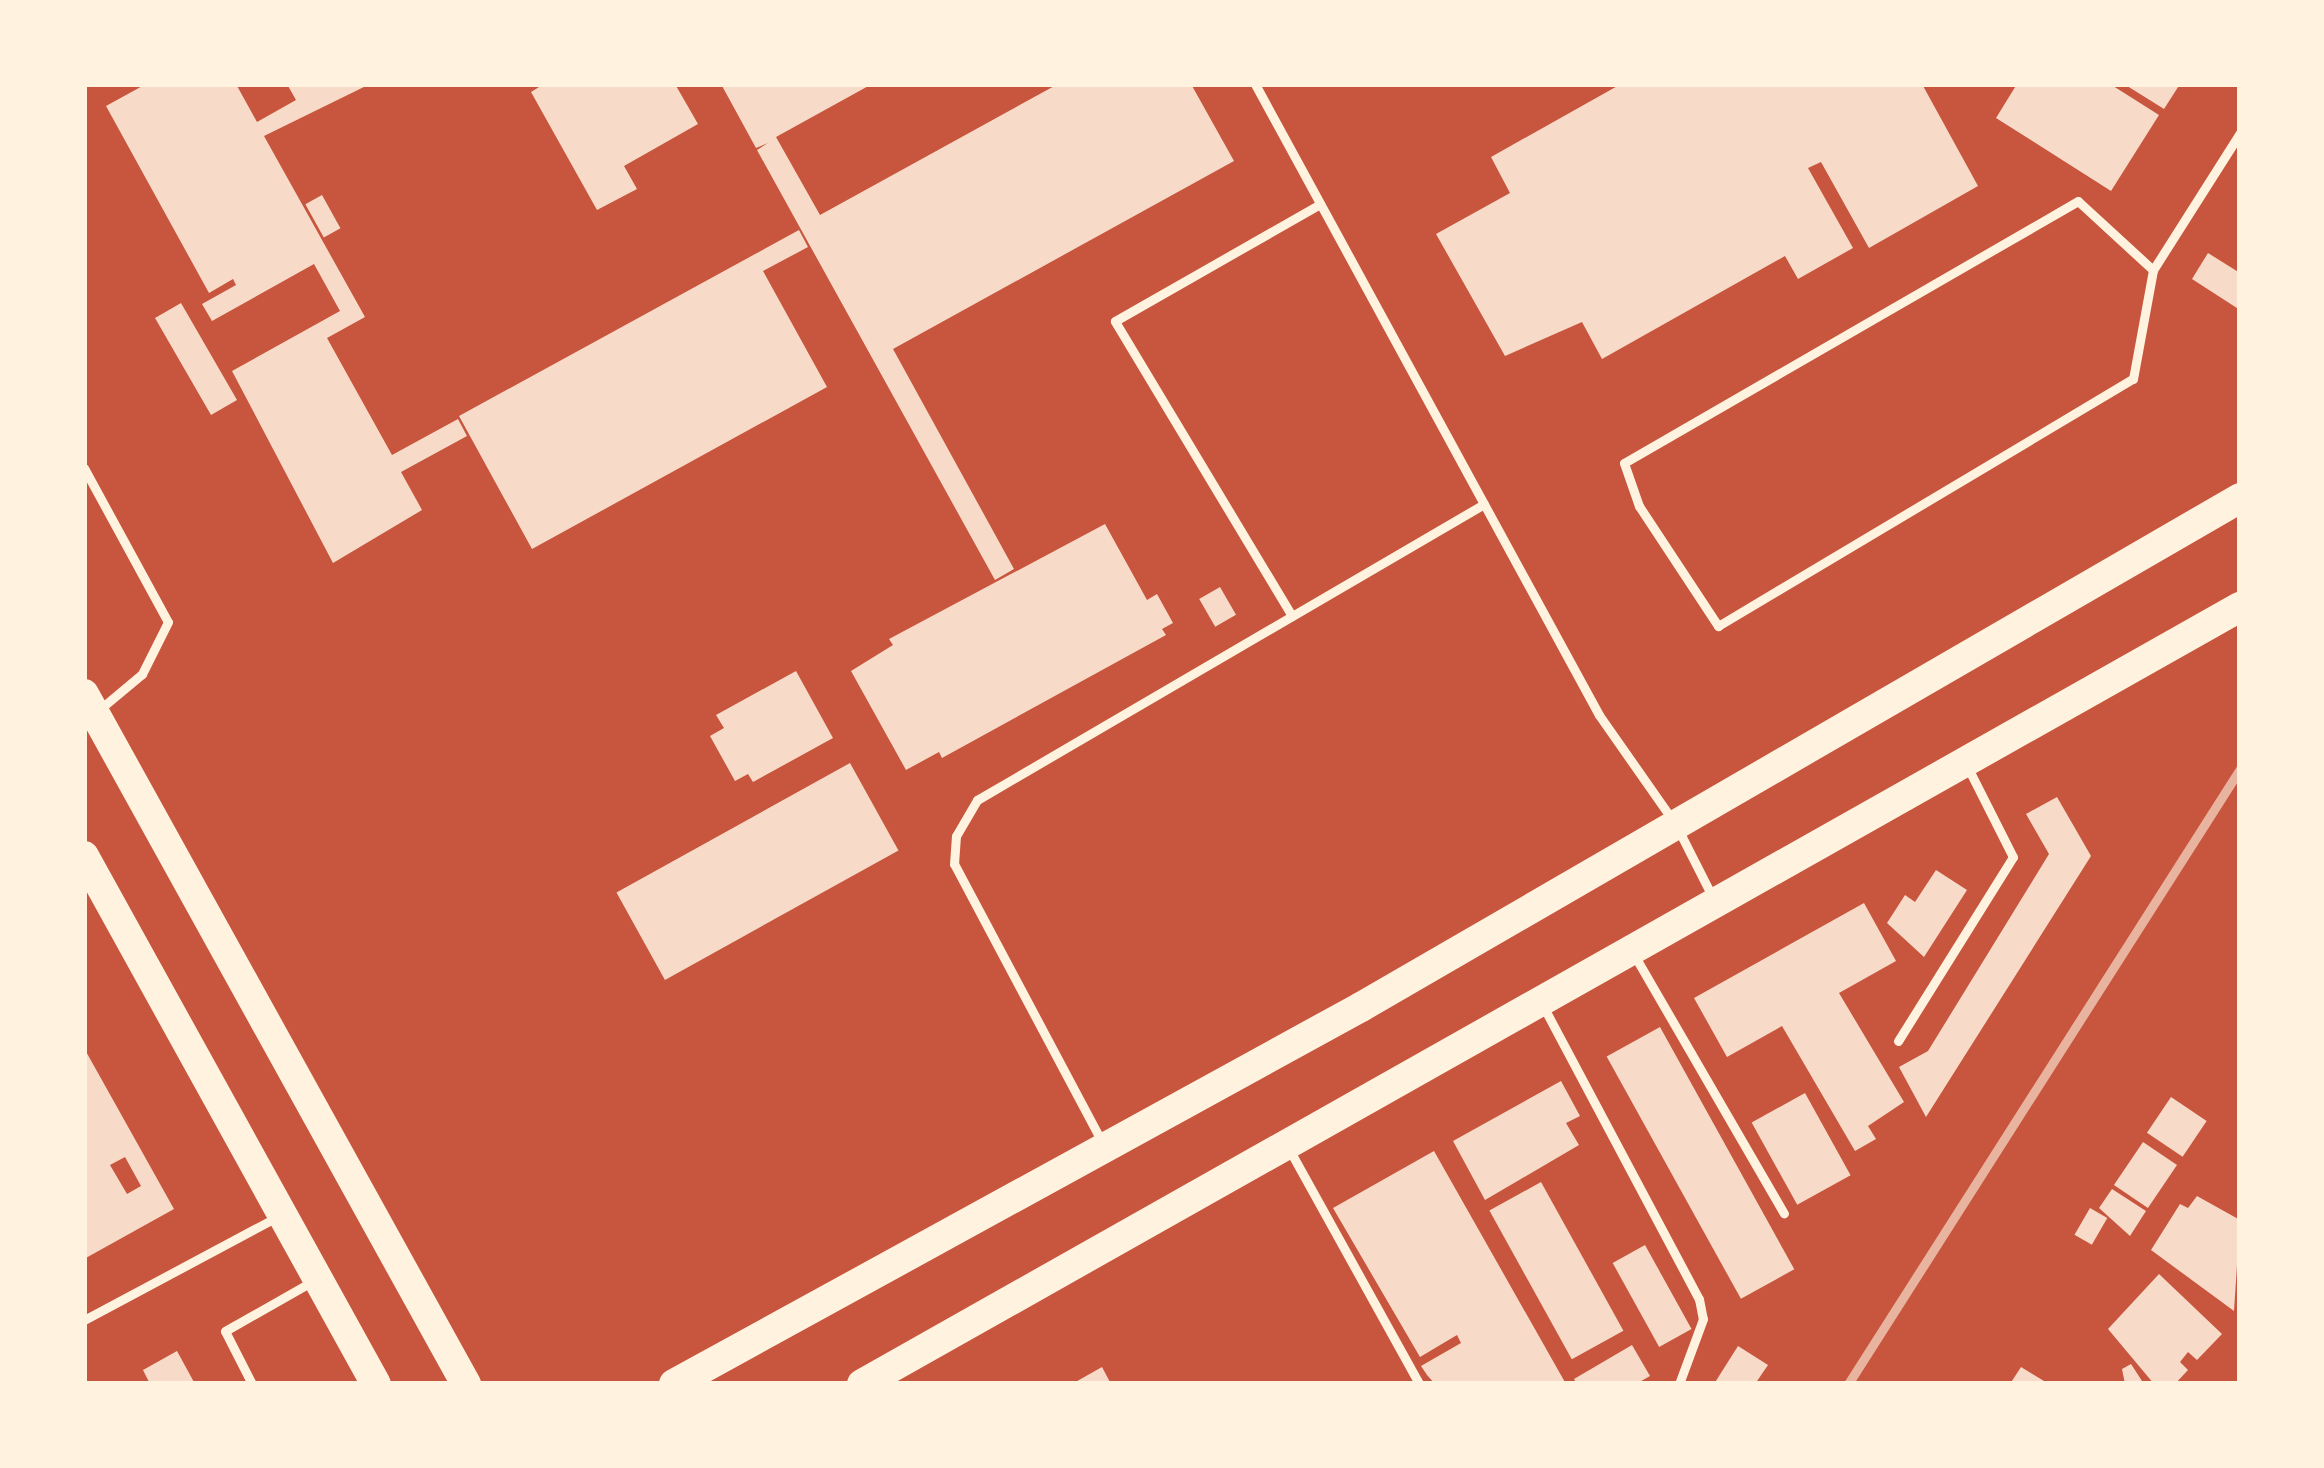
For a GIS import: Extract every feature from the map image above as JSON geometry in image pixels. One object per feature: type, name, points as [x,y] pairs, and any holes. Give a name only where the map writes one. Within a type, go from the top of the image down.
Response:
[{"type":"main road","points":[[674,1384],[1106,1150],[2240,498]]},
{"type":"main road","points":[[862,1384],[1289,1149],[2240,608]]},
{"type":"main road","points":[[89,704],[466,1384]]},
{"type":"main road","points":[[84,856],[102,902],[376,1384]]},
{"type":"lane","points":[[1255,84],[1599,715],[1676,825],[1716,905]]},
{"type":"lane","points":[[2153,270],[2078,201],[1624,463],[1639,506],[1718,626],[2133,379],[2153,270],[2240,133]]},
{"type":"lane","points":[[1292,616],[1114,321],[1320,204]]},
{"type":"lane","points":[[84,468],[168,622],[142,674],[89,704]]},
{"type":"lane","points":[[1106,1150],[954,863],[956,836],[977,800],[1484,504]]},
{"type":"lane","points":[[1898,1041],[2014,857],[1965,764]]},
{"type":"lane","points":[[1633,953],[1784,1213]]},
{"type":"lane","points":[[1542,1004],[1700,1299],[1703,1319],[1679,1384]]},
{"type":"lane","points":[[1289,1149],[1419,1384]]},
{"type":"lane","points":[[84,1320],[282,1215]]},
{"type":"lane","points":[[252,1384],[225,1331],[317,1278]]},
{"type":"building","points":[[146,84],[236,84],[257,122],[296,100],[287,84],[370,84],[264,136],[365,317],[327,338],[392,455],[458,419],[467,436],[401,472],[422,510],[333,563],[232,371],[340,311],[314,264],[212,321],[202,304],[236,285],[233,279],[209,293],[106,106]]},
{"type":"building","points":[[544,84],[675,84],[698,124],[624,166],[637,189],[597,210],[531,92]]},
{"type":"building","points":[[721,84],[872,84],[776,137],[820,215],[1058,84],[1191,84],[1234,161],[893,349],[1014,569],[995,580],[757,150],[768,143],[756,148]]},
{"type":"building","points":[[1621,84],[1922,84],[1978,186],[1869,248],[1821,162],[1808,168],[1853,248],[1798,279],[1785,256],[1602,359],[1582,322],[1505,356],[1436,234],[1510,193],[1491,157]]},
{"type":"building","points":[[2017,84],[2110,84],[2159,115],[2111,191],[1996,118]]},
{"type":"building","points":[[2124,84],[2180,84],[2164,109]]},
{"type":"building","points":[[322,195],[340,228],[324,237],[305,204]]},
{"type":"building","points":[[799,230],[808,247],[763,271],[827,387],[532,549],[459,416]]},
{"type":"building","points":[[2208,253],[2240,273],[2240,310],[2192,279]]},
{"type":"building","points":[[181,303],[237,400],[211,415],[155,318]]},
{"type":"building","points":[[1105,524],[1147,600],[1157,594],[1173,623],[1162,629],[1166,635],[942,758],[939,752],[906,770],[851,671],[893,645],[889,639]]},
{"type":"building","points":[[1220,587],[1236,615],[1215,627],[1199,599]]},
{"type":"building","points":[[796,671],[833,738],[753,782],[748,774],[735,781],[710,736],[724,728],[716,715]]},
{"type":"building","points":[[850,763],[898,850],[665,980],[616,892]]},
{"type":"building","points":[[2057,797],[2091,856],[1926,1117],[1899,1067],[1928,1051],[2049,854],[2026,814]]},
{"type":"building","points":[[1936,870],[1967,890],[1924,957],[1887,923],[1905,895],[1915,902]]},
{"type":"building","points":[[1864,903],[1896,961],[1839,993],[1904,1102],[1868,1126],[1876,1139],[1855,1151],[1782,1026],[1727,1057],[1694,998]]},
{"type":"building","points":[[1660,1027],[1794,1269],[1741,1299],[1607,1057]]},
{"type":"building","points":[[84,1048],[174,1209],[84,1259]],"holes":[[[125,1157],[141,1186],[127,1194],[110,1165]]]},
{"type":"building","points":[[1561,1081],[1580,1116],[1566,1123],[1579,1145],[1485,1200],[1453,1141]]},
{"type":"building","points":[[1805,1093],[1851,1175],[1797,1205],[1752,1123]]},
{"type":"building","points":[[2171,1097],[2207,1121],[2183,1157],[2147,1133]]},
{"type":"building","points":[[2143,1142],[2177,1165],[2148,1208],[2114,1185]]},
{"type":"building","points":[[1434,1151],[1566,1384],[1435,1384],[1421,1366],[1461,1343],[1457,1335],[1420,1357],[1333,1208]]},
{"type":"building","points":[[1541,1182],[1623,1331],[1572,1359],[1489,1211]]},
{"type":"building","points":[[2112,1189],[2146,1211],[2130,1236],[2099,1208]]},
{"type":"building","points":[[2197,1196],[2240,1220],[2234,1311],[2151,1250],[2180,1204],[2188,1208]]},
{"type":"building","points":[[2090,1208],[2107,1218],[2092,1245],[2074,1235]]},
{"type":"building","points":[[1645,1245],[1692,1329],[1659,1347],[1613,1263]]},
{"type":"building","points":[[2159,1274],[2222,1334],[2197,1360],[2188,1352],[2180,1362],[2188,1370],[2175,1384],[2154,1384],[2108,1329]]},
{"type":"building","points":[[1632,1345],[1650,1376],[1636,1384],[1577,1384],[1574,1379]]},
{"type":"building","points":[[1738,1346],[1768,1365],[1755,1384],[1714,1384]]},
{"type":"building","points":[[177,1351],[195,1384],[150,1384],[143,1370]]},
{"type":"building","points":[[2131,1364],[2144,1384],[2125,1384],[2122,1369]]},
{"type":"building","points":[[1102,1367],[1111,1384],[1072,1384]]},
{"type":"building","points":[[2021,1367],[2049,1384],[2010,1384]]},
{"type":"railway","points":[[1848,1384],[2240,769]]}]
